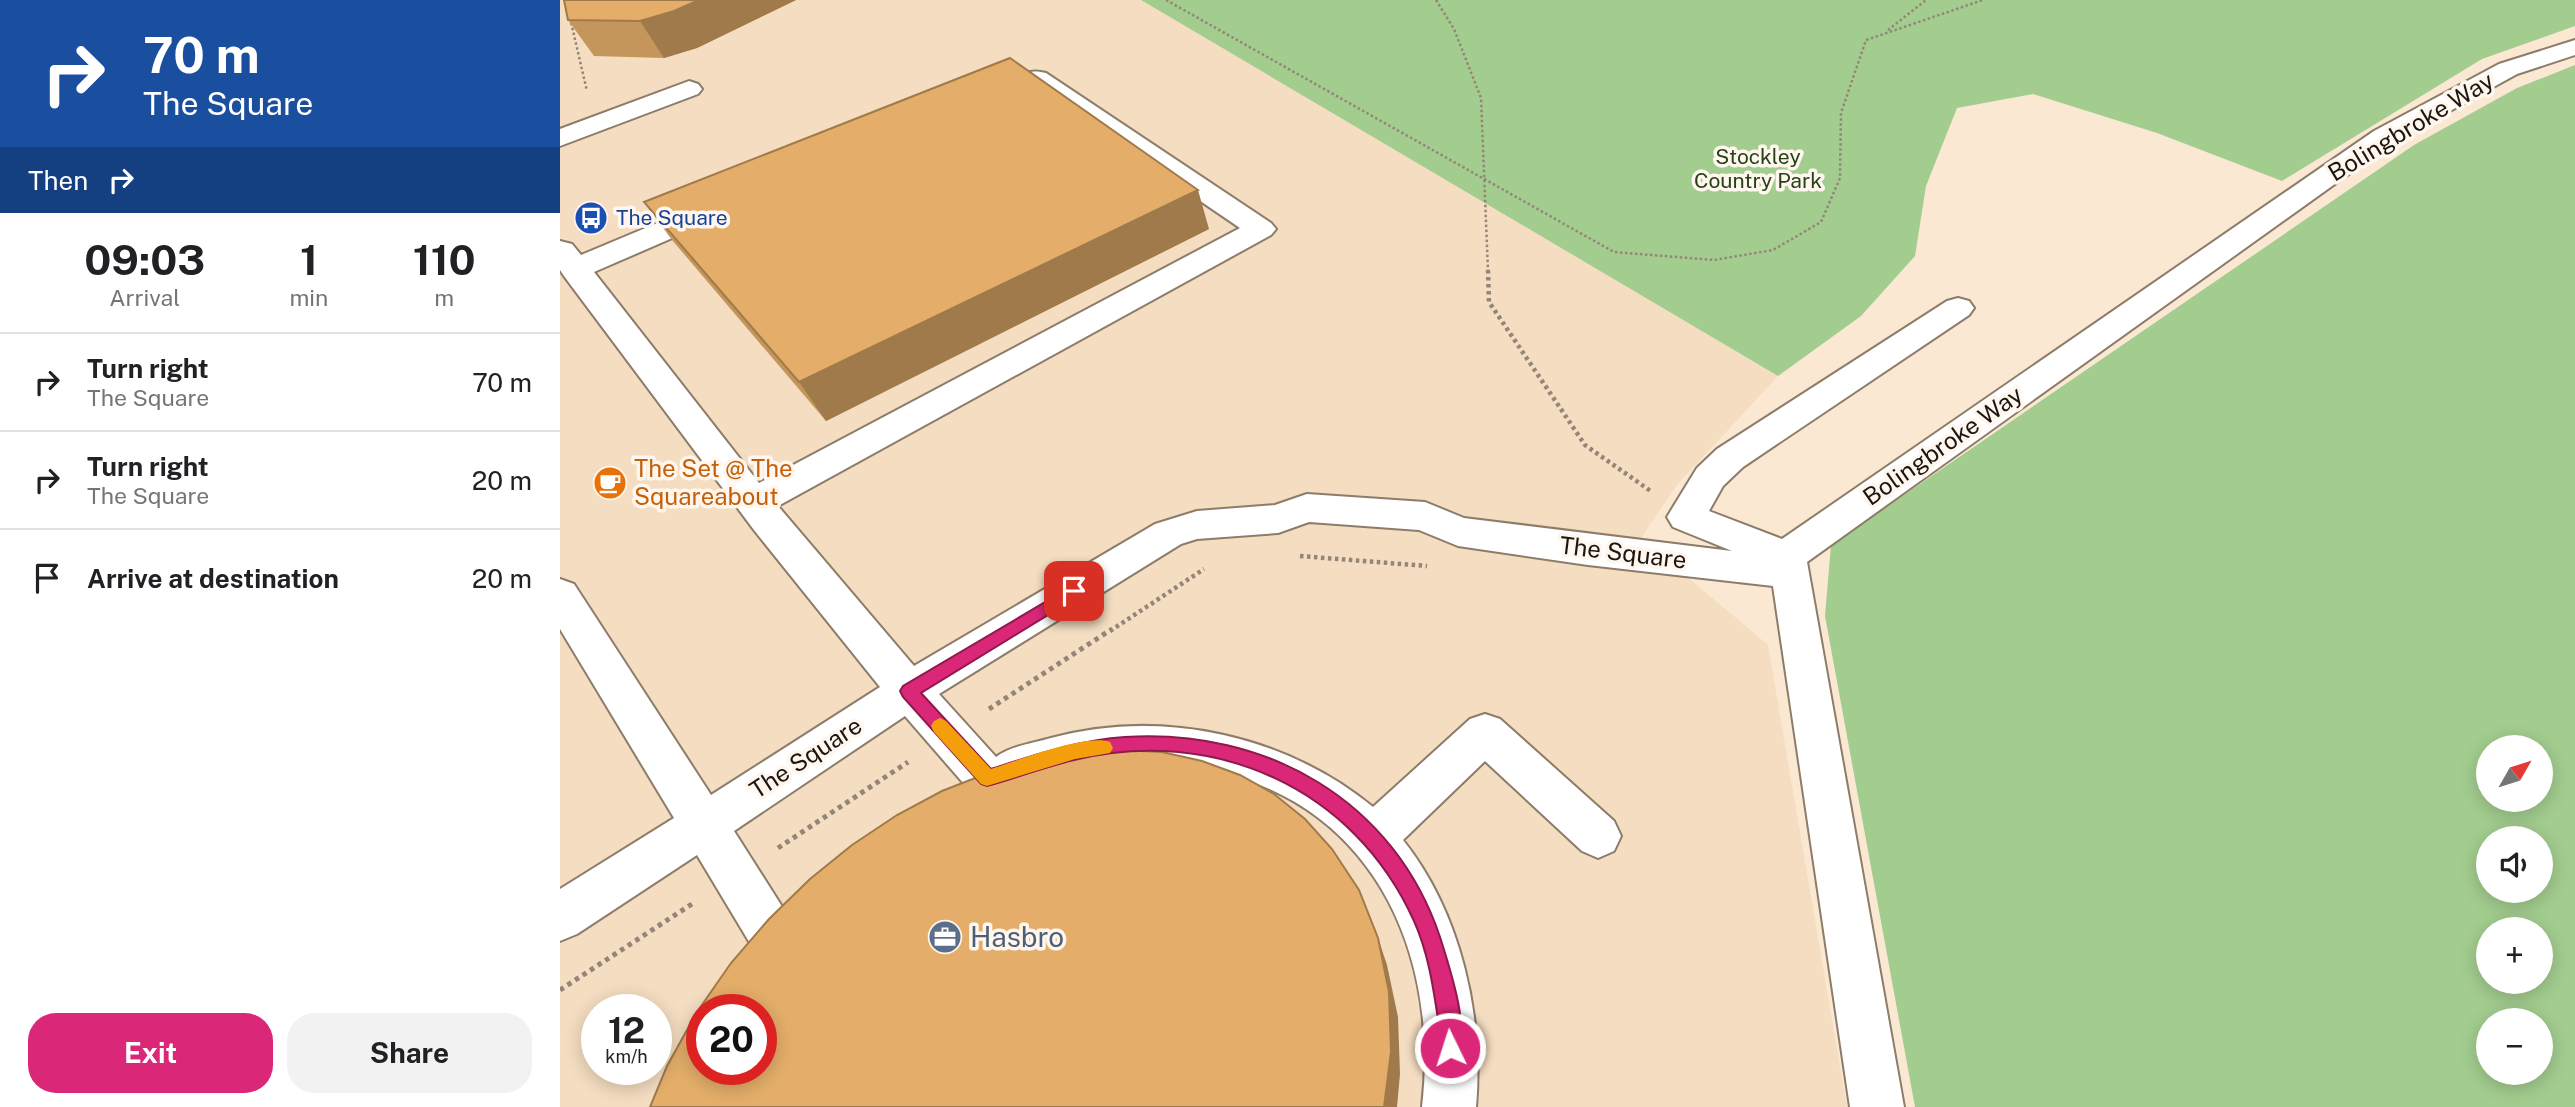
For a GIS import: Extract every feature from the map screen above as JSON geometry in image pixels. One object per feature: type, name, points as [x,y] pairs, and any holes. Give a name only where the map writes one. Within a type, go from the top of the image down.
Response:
[{"type":"street","name":"Bolingbroke Way","points":[[1786,564],[2383,137],[2508,68],[2575,47]]},
{"type":"street","points":[[754,502],[1261,229],[1037,78],[1013,87]]},
{"type":"street","points":[[560,138],[689,89]]},
{"type":"street","points":[[742,198],[568,259],[754,502],[909,691],[987,778]]},
{"type":"street","points":[[1877,1107],[1794,593],[1786,564],[1686,517],[1720,465],[1958,308]]},
{"type":"street","name":"The Square","points":[[560,917],[909,691],[1168,534],[1197,525],[1278,519],[1302,534],[1426,541],[1458,532],[1588,550],[1786,564]]},
{"type":"street","points":[[560,595],[736,876],[759,949],[806,899]]},
{"type":"street","points":[[1373,838],[1485,733],[1598,836]]},
{"type":"street","points":[[944,798],[987,778],[1075,751],[1124,745],[1172,744],[1218,750],[1262,763],[1302,782],[1339,807],[1373,838],[1402,876],[1424,921],[1441,972],[1450,1028],[1449,1107]]},
{"type":"path","points":[[1166,0],[1614,252],[1714,260],[1773,250],[1821,222],[1840,178],[1841,113],[1866,40],[1983,0]]},
{"type":"path","points":[[1436,0],[1454,29],[1481,98],[1489,302],[1585,445],[1686,517]]},
{"type":"path","points":[[1884,32],[1926,0]]},
{"type":"path","points":[[560,990],[1209,566]]},
{"type":"shaded area","points":[[560,0],[1141,0],[1778,376],[1676,486],[1641,538],[1768,645],[1847,1107],[560,1107]]},
{"type":"green space","name":"Stockley Country Park","points":[[1141,0],[2575,0],[2575,26],[2482,59],[2282,181],[2157,133],[2033,94],[1957,108],[1926,186],[1915,256],[1861,316],[1778,376]]},
{"type":"green space","points":[[2575,65],[2575,1107],[1915,1107],[1825,616],[1831,545],[2414,145],[2517,88]]},
{"type":"building","points":[[564,0],[699,0],[640,21],[568,20]]},
{"type":"building","points":[[1010,58],[1198,190],[799,382],[644,202]]},
{"type":"building","points":[[1078,752],[1162,752],[1202,761],[1240,775],[1274,794],[1305,819],[1332,849],[1359,890],[1378,938],[1389,992],[1391,1052],[1384,1107],[650,1107],[659,1085],[672,1085],[672,1057],[686,1032],[686,1085],[777,1085],[777,994],[709,994],[731,963],[769,919],[810,879],[852,845],[897,815],[942,791],[1032,760]]},
{"type":"slow traffic","points":[[940,726],[987,778],[1075,751],[1104,748]]},
{"type":"place","name":"The Square","points":[[591,218]]},
{"type":"place","name":"The Set @ The Squareabout","points":[[610,483]]},
{"type":"place","name":"Hasbro","points":[[945,937]]},
{"type":"route","points":[[1074,591],[909,691],[987,778],[1075,751],[1124,745],[1172,744],[1218,750],[1262,763],[1302,782],[1339,807],[1373,838],[1402,876],[1424,921],[1441,972],[1450,1028],[1450,1048]]}]
